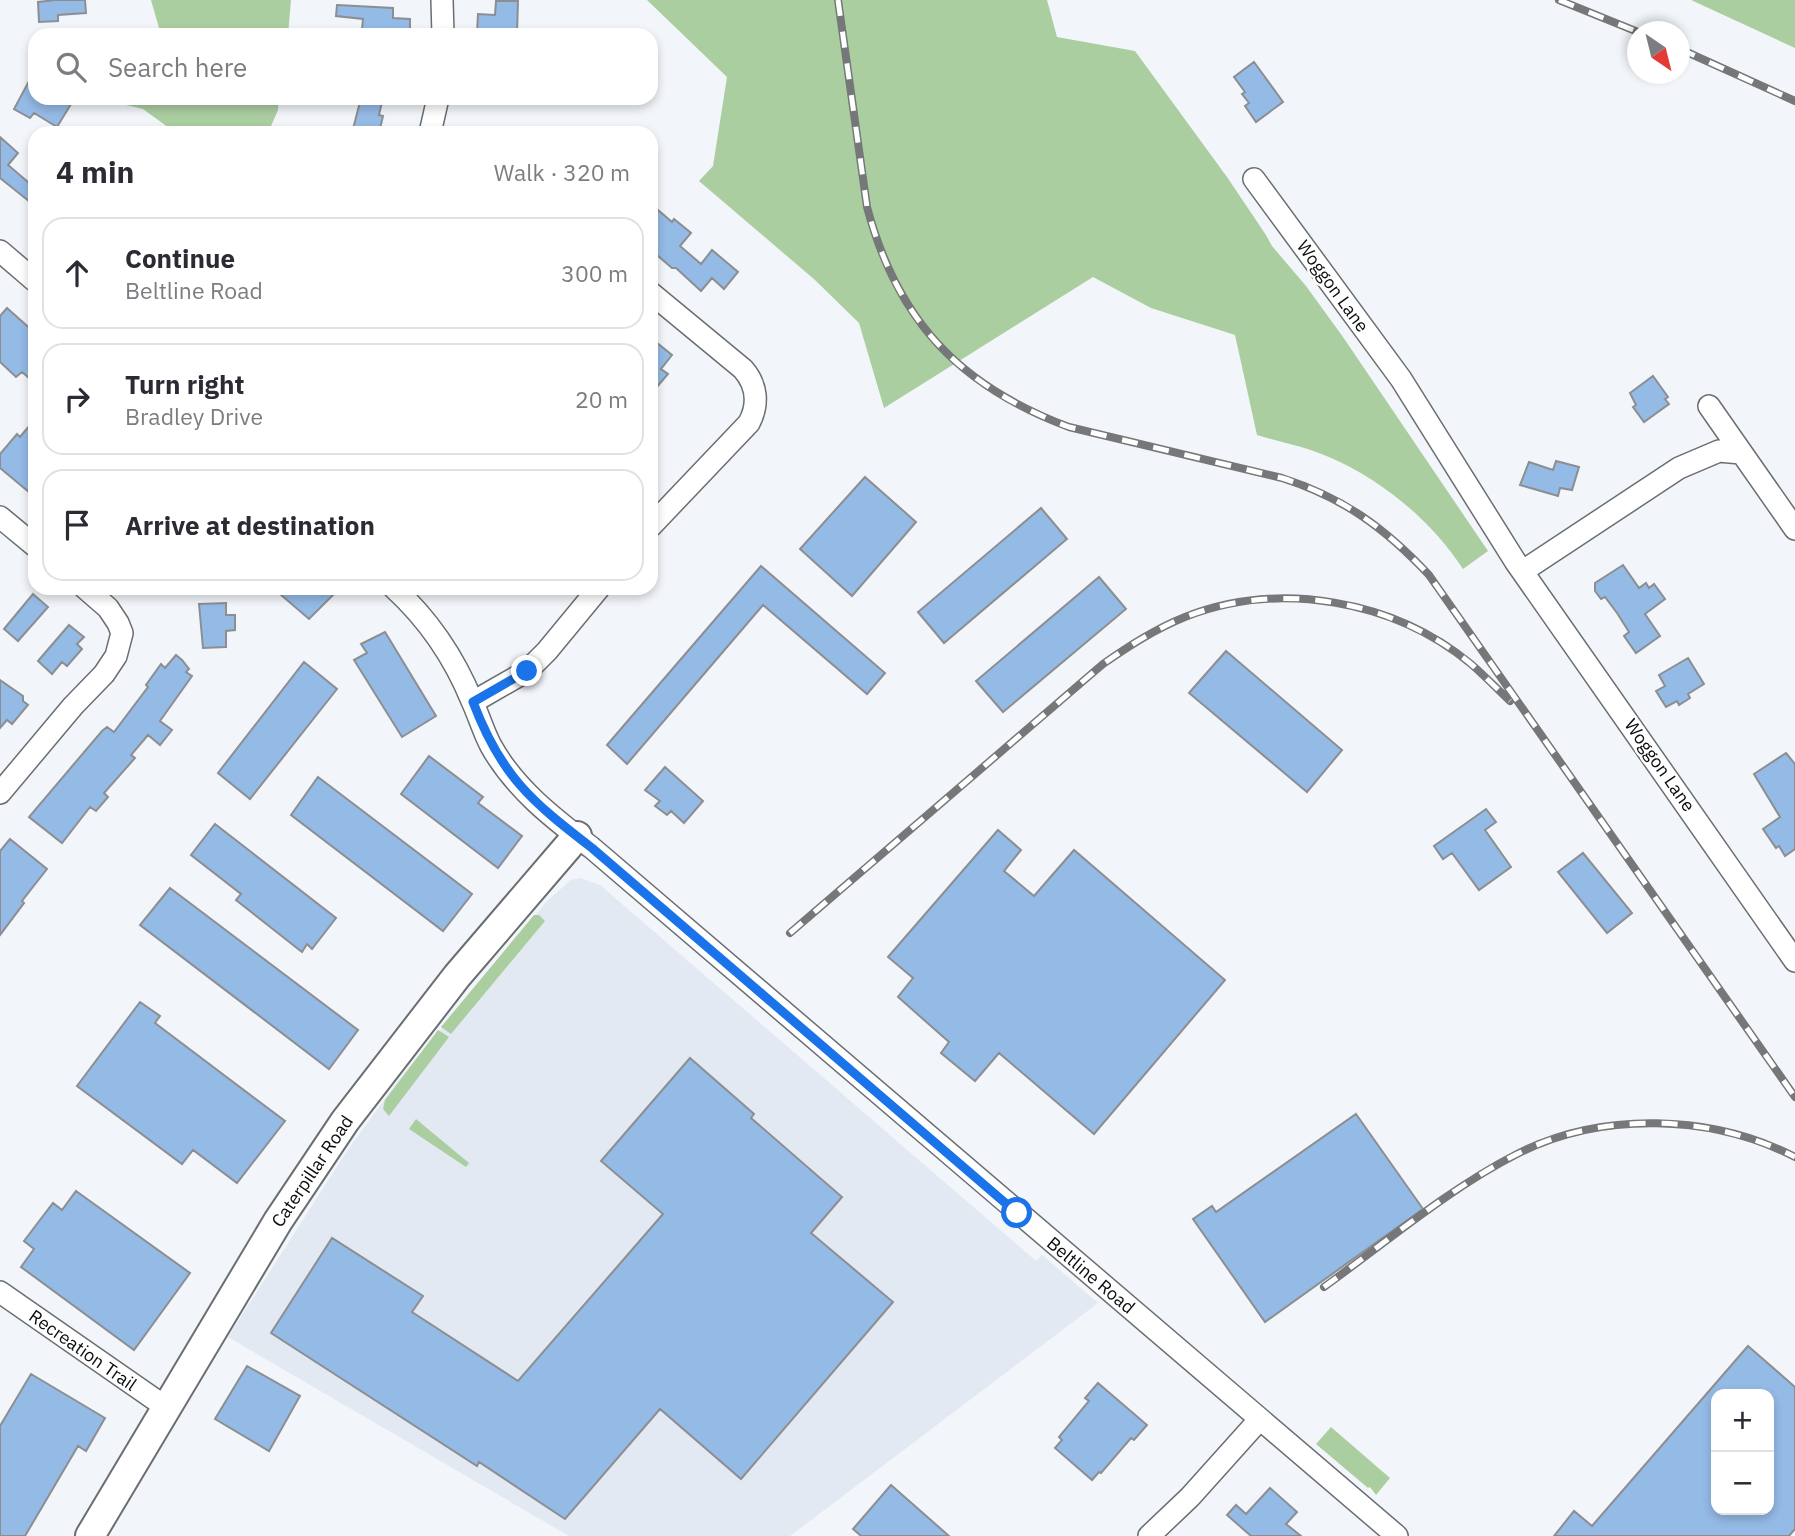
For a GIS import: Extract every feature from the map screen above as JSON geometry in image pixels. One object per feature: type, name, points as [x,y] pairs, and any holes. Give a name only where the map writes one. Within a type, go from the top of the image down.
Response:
[{"type":"street","points":[[442,0],[443,28]]},
{"type":"street","points":[[437,126],[438,105]]},
{"type":"street","name":"Woggon Lane","points":[[1254,179],[1401,379],[1522,571],[1795,961]]},
{"type":"street","points":[[0,251],[28,275]]},
{"type":"street","points":[[658,299],[743,369],[752,383],[756,400],[749,423],[658,519]]},
{"type":"street","points":[[1709,406],[1795,529]]},
{"type":"street","points":[[1522,571],[1679,468],[1720,451],[1741,453]]},
{"type":"street","points":[[0,517],[28,540]]},
{"type":"street","points":[[3,783],[104,674],[117,656],[122,633],[118,622],[108,608],[93,595]]},
{"type":"street","name":"Beltline Road","points":[[401,595],[427,622],[445,646],[491,746],[510,773],[543,810],[577,836],[1397,1536]]},
{"type":"street","points":[[473,702],[527,671],[593,595]]},
{"type":"street","name":"Caterpillar Road","points":[[90,1536],[278,1221],[345,1121],[457,976],[577,836]]},
{"type":"street","name":"Recreation Trail","points":[[0,1292],[167,1408]]},
{"type":"street","points":[[1149,1536],[1190,1497],[1260,1419]]},
{"type":"shaded area","points":[[580,878],[600,885],[1036,1261],[1042,1255],[1098,1303],[790,1536],[569,1536],[228,1337],[347,1151],[401,1077],[547,901],[571,880]]},
{"type":"green space","points":[[151,0],[291,0],[289,28],[159,28]]},
{"type":"green space","points":[[647,0],[1047,0],[1057,37],[1135,51],[1227,177],[1272,246],[1306,286],[1343,337],[1488,551],[1463,569],[1421,518],[1368,477],[1321,453],[1257,435],[1235,335],[1151,308],[1093,277],[884,408],[859,323],[815,280],[699,181],[713,166],[727,77]]},
{"type":"green space","points":[[1691,0],[1795,0],[1795,48]]},
{"type":"green space","points":[[126,105],[278,105],[271,126],[166,126],[143,109]]},
{"type":"green space","points":[[534,915],[539,915],[545,921],[451,1034],[441,1027]]},
{"type":"green space","points":[[438,1030],[449,1037],[389,1116],[383,1109],[385,1100]]},
{"type":"green space","points":[[416,1119],[469,1163],[466,1167],[409,1129]]},
{"type":"green space","points":[[1331,1427],[1390,1478],[1376,1495],[1370,1487],[1316,1444]]},
{"type":"building","points":[[85,0],[86,13],[58,15],[58,21],[39,22],[38,2]]},
{"type":"building","points":[[496,1],[518,1],[517,28],[477,28],[478,14],[495,15]]},
{"type":"building","points":[[337,5],[393,8],[393,18],[410,19],[410,28],[362,28],[363,19],[336,16]]},
{"type":"building","points":[[1254,62],[1283,102],[1256,122],[1245,106],[1249,103],[1242,94],[1245,92],[1234,77]]},
{"type":"building","points":[[28,83],[28,105],[70,105],[58,126],[34,113],[30,118],[14,109]]},
{"type":"building","points":[[359,105],[381,105],[381,126],[354,126]]},
{"type":"building","points":[[0,137],[18,153],[8,165],[28,182],[28,200],[0,178]]},
{"type":"building","points":[[658,210],[691,233],[680,246],[701,264],[712,250],[738,272],[724,289],[712,278],[701,291],[676,268],[672,268],[658,256]]},
{"type":"building","points":[[7,308],[28,327],[28,377],[22,372],[16,377],[0,362],[0,316]]},
{"type":"building","points":[[658,344],[672,355],[661,369],[668,374],[658,386]]},
{"type":"building","points":[[1653,376],[1668,397],[1665,399],[1669,404],[1644,422],[1633,407],[1636,405],[1630,393]]},
{"type":"building","points":[[28,427],[28,491],[0,468],[0,454],[17,434],[20,437]]},
{"type":"building","points":[[1556,461],[1579,467],[1572,490],[1560,488],[1558,496],[1520,485],[1529,462],[1553,470]]},
{"type":"building","points":[[865,477],[916,522],[852,596],[800,549]]},
{"type":"building","points":[[1041,508],[1067,539],[944,643],[918,612]]},
{"type":"building","points":[[1623,565],[1639,588],[1646,583],[1649,588],[1654,584],[1665,599],[1645,614],[1660,636],[1636,653],[1624,636],[1629,632],[1617,613],[1605,597],[1601,599],[1595,591],[1595,583]]},
{"type":"building","points":[[761,566],[885,673],[867,694],[763,605],[627,764],[607,745]]},
{"type":"building","points":[[1099,577],[1126,609],[1003,712],[976,681]]},
{"type":"building","points":[[32,595],[48,607],[18,641],[4,629]]},
{"type":"building","points":[[281,595],[333,595],[309,619]]},
{"type":"building","points":[[226,603],[226,615],[235,615],[235,630],[226,631],[226,647],[203,648],[199,604]]},
{"type":"building","points":[[69,625],[84,637],[77,644],[82,649],[67,666],[62,662],[52,674],[38,661]]},
{"type":"building","points":[[385,632],[436,716],[402,737],[354,660],[367,653],[361,644]]},
{"type":"building","points":[[1226,651],[1342,750],[1307,792],[1189,693]]},
{"type":"building","points":[[176,655],[189,669],[186,672],[192,676],[160,721],[172,730],[160,745],[148,735],[131,755],[135,758],[104,793],[108,797],[96,811],[90,807],[62,843],[29,817],[102,731],[107,727],[114,732],[148,687],[146,685],[161,664],[165,668]]},
{"type":"building","points":[[1688,658],[1704,684],[1688,694],[1690,698],[1679,705],[1677,701],[1666,707],[1656,691],[1665,686],[1659,675]]},
{"type":"building","points":[[304,662],[337,689],[250,799],[218,773]]},
{"type":"building","points":[[0,680],[23,696],[23,701],[28,705],[12,724],[7,720],[0,728]]},
{"type":"building","points":[[1786,753],[1795,764],[1795,849],[1785,856],[1763,829],[1780,817],[1754,774]]},
{"type":"building","points":[[429,756],[483,797],[478,803],[522,836],[498,868],[401,794]]},
{"type":"building","points":[[665,767],[703,801],[684,823],[671,811],[667,815],[655,806],[660,801],[645,790]]},
{"type":"building","points":[[318,777],[472,894],[443,931],[291,815]]},
{"type":"building","points":[[1486,809],[1496,822],[1485,830],[1511,867],[1479,890],[1452,853],[1443,859],[1434,846]]},
{"type":"building","points":[[215,824],[336,918],[312,949],[307,944],[302,952],[236,900],[241,894],[191,855]]},
{"type":"building","points":[[998,830],[1021,850],[1004,871],[1034,896],[1074,850],[1225,980],[1094,1134],[999,1053],[975,1081],[941,1053],[949,1042],[898,997],[913,978],[888,957]]},
{"type":"building","points":[[10,839],[47,869],[0,935],[0,851]]},
{"type":"building","points":[[1583,853],[1632,913],[1607,933],[1558,872]]},
{"type":"building","points":[[170,888],[358,1030],[329,1069],[140,925]]},
{"type":"building","points":[[140,1002],[160,1016],[155,1023],[285,1121],[237,1183],[193,1150],[182,1164],[77,1086]]},
{"type":"building","points":[[690,1058],[754,1114],[751,1118],[842,1197],[811,1233],[893,1302],[741,1479],[660,1409],[565,1519],[479,1462],[477,1466],[271,1333],[332,1238],[423,1296],[412,1312],[518,1381],[663,1214],[601,1161]]},
{"type":"building","points":[[1356,1114],[1423,1209],[1265,1322],[1193,1219],[1212,1206],[1216,1212]]},
{"type":"building","points":[[76,1191],[190,1273],[134,1350],[21,1267],[34,1249],[24,1241],[53,1203],[62,1210]]},
{"type":"building","points":[[1748,1346],[1795,1387],[1795,1529],[1789,1536],[1554,1536],[1574,1511],[1592,1526]]},
{"type":"building","points":[[247,1366],[300,1396],[269,1451],[215,1419]]},
{"type":"building","points":[[31,1374],[105,1418],[86,1451],[78,1446],[25,1536],[0,1536],[0,1426]]},
{"type":"building","points":[[1098,1383],[1147,1425],[1134,1440],[1131,1438],[1092,1480],[1055,1448],[1062,1440],[1059,1437],[1089,1401],[1085,1398]]},
{"type":"building","points":[[891,1485],[949,1536],[861,1536],[853,1529]]},
{"type":"building","points":[[1270,1488],[1297,1512],[1286,1524],[1301,1536],[1251,1536],[1227,1515],[1236,1505],[1246,1514]]},
{"type":"railway","points":[[838,0],[867,207],[880,247],[896,283],[915,315],[938,344],[965,369],[995,391],[1069,427],[1282,478],[1344,505],[1396,543],[1429,575],[1795,1097]]},
{"type":"railway","points":[[1559,0],[1627,28]]},
{"type":"railway","points":[[1690,54],[1795,101]]},
{"type":"railway","points":[[790,933],[1103,664],[1142,638],[1185,617],[1221,606],[1259,600],[1296,599],[1371,611],[1407,624],[1440,642],[1471,664],[1510,701]]},
{"type":"railway","points":[[1324,1287],[1467,1183],[1517,1154],[1584,1130],[1656,1123],[1693,1126],[1728,1132],[1795,1157]]},
{"type":"route","points":[[527,671],[473,702],[491,746],[526,793],[1017,1213]]}]
